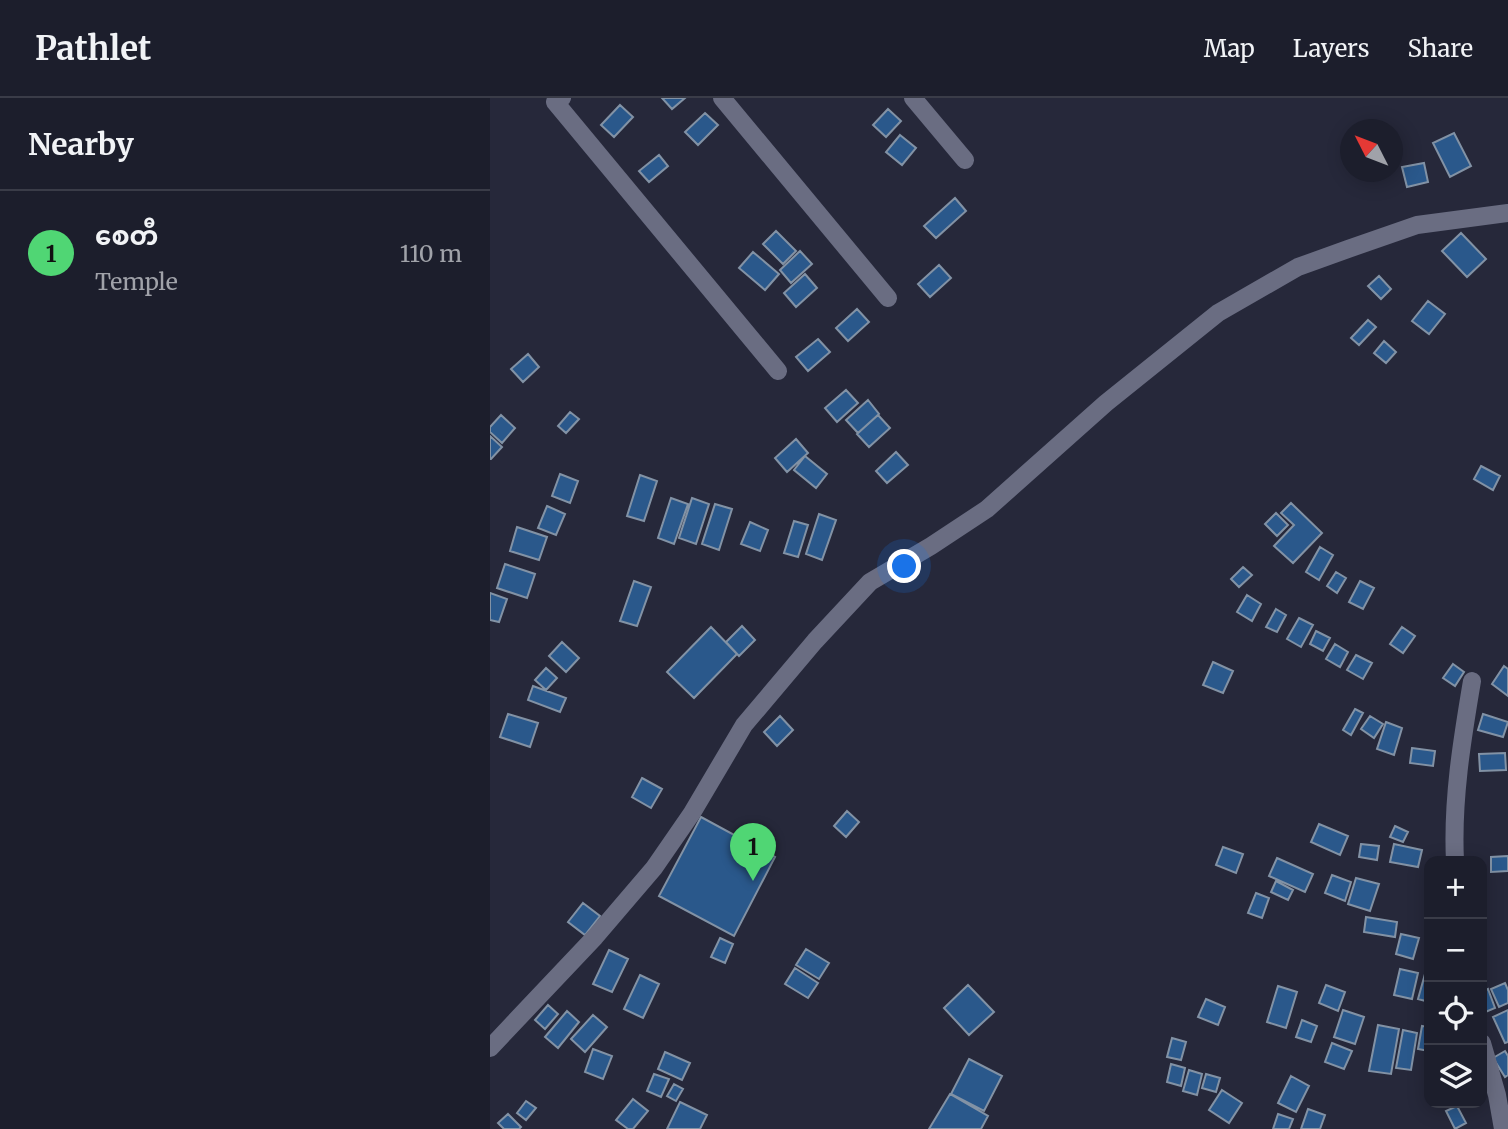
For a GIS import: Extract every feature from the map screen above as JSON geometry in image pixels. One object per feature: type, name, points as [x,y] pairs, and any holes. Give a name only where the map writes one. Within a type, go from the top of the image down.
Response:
[{"type":"street","points":[[562,98],[555,102],[778,370]]},
{"type":"street","points":[[723,98],[888,298]]},
{"type":"street","points":[[913,98],[965,160]]},
{"type":"street","points":[[490,1048],[595,937],[654,868],[692,813],[744,725],[815,641],[870,582],[987,509],[1106,403],[1218,313],[1298,267],[1417,225],[1508,214]]},
{"type":"street","points":[[1455,856],[1461,747],[1472,681]]},
{"type":"street","points":[[1483,1045],[1497,1095],[1503,1129]]},
{"type":"building","points":[[662,98],[685,98],[672,109]]},
{"type":"building","points":[[620,105],[633,117],[614,137],[601,125]]},
{"type":"building","points":[[888,109],[901,121],[886,137],[873,125]]},
{"type":"building","points":[[705,113],[718,125],[698,145],[685,132]]},
{"type":"building","points":[[1454,133],[1471,166],[1450,177],[1433,143]]},
{"type":"building","points":[[900,135],[916,148],[902,165],[886,152]]},
{"type":"building","points":[[659,155],[668,166],[649,182],[639,171]]},
{"type":"building","points":[[1424,163],[1428,182],[1407,187],[1403,167]]},
{"type":"building","points":[[955,198],[966,211],[936,238],[924,226]]},
{"type":"building","points":[[776,231],[796,251],[783,264],[763,244]]},
{"type":"building","points":[[1461,233],[1486,259],[1467,277],[1442,251]]},
{"type":"building","points":[[800,251],[812,264],[791,283],[780,270]]},
{"type":"building","points":[[753,252],[779,274],[765,290],[739,268]]},
{"type":"building","points":[[939,265],[951,278],[930,297],[918,284]]},
{"type":"building","points":[[805,274],[817,288],[796,307],[784,293]]},
{"type":"building","points":[[1379,276],[1391,289],[1381,299],[1368,286]]},
{"type":"building","points":[[1428,301],[1445,314],[1429,334],[1412,321]]},
{"type":"building","points":[[857,309],[869,322],[848,341],[836,328]]},
{"type":"building","points":[[1368,320],[1376,327],[1359,345],[1351,338]]},
{"type":"building","points":[[818,339],[830,352],[808,371],[796,357]]},
{"type":"building","points":[[1384,341],[1396,352],[1386,363],[1374,353]]},
{"type":"building","points":[[528,354],[539,367],[523,382],[511,369]]},
{"type":"building","points":[[846,390],[858,403],[837,422],[825,408]]},
{"type":"building","points":[[868,400],[879,414],[858,433],[846,420]]},
{"type":"building","points":[[570,412],[579,419],[566,433],[558,426]]},
{"type":"building","points":[[501,415],[515,428],[502,443],[490,432],[490,427]]},
{"type":"building","points":[[878,415],[890,428],[869,447],[857,434]]},
{"type":"building","points":[[490,436],[502,447],[491,459],[490,459]]},
{"type":"building","points":[[796,439],[808,453],[787,472],[775,458]]},
{"type":"building","points":[[896,452],[908,465],[887,483],[876,471]]},
{"type":"building","points":[[805,456],[827,474],[816,488],[794,470]]},
{"type":"building","points":[[1481,466],[1500,476],[1493,490],[1474,479]]},
{"type":"building","points":[[560,474],[578,481],[570,503],[552,496]]},
{"type":"building","points":[[640,475],[657,481],[644,521],[627,516]]},
{"type":"building","points":[[671,498],[688,504],[674,544],[658,538]]},
{"type":"building","points":[[692,498],[709,504],[696,544],[679,538]]},
{"type":"building","points":[[1291,503],[1322,533],[1293,563],[1274,546],[1294,525],[1281,513]]},
{"type":"building","points":[[715,504],[732,509],[719,550],[702,544]]},
{"type":"building","points":[[547,506],[565,514],[556,535],[538,528]]},
{"type":"building","points":[[1276,513],[1288,525],[1277,536],[1265,524]]},
{"type":"building","points":[[819,514],[836,520],[822,560],[806,554]]},
{"type":"building","points":[[794,521],[808,525],[798,557],[784,553]]},
{"type":"building","points":[[750,522],[768,530],[760,551],[741,544]]},
{"type":"building","points":[[517,527],[547,537],[539,560],[510,551]]},
{"type":"building","points":[[1320,547],[1333,555],[1319,580],[1306,572]]},
{"type":"building","points":[[505,564],[535,574],[527,598],[497,588]]},
{"type":"building","points":[[1243,567],[1252,575],[1239,587],[1231,579]]},
{"type":"building","points":[[1336,572],[1346,578],[1337,593],[1327,586]]},
{"type":"building","points":[[634,581],[651,587],[637,626],[620,621]]},
{"type":"building","points":[[1360,581],[1374,588],[1363,609],[1349,602]]},
{"type":"building","points":[[490,593],[507,599],[499,622],[490,620]]},
{"type":"building","points":[[1247,595],[1261,604],[1252,621],[1237,612]]},
{"type":"building","points":[[1276,609],[1286,615],[1277,632],[1266,627]]},
{"type":"building","points":[[1299,618],[1313,625],[1301,647],[1287,639]]},
{"type":"building","points":[[742,626],[755,640],[739,656],[726,642]]},
{"type":"building","points":[[711,627],[737,654],[694,698],[667,672]]},
{"type":"building","points":[[1402,627],[1415,636],[1403,653],[1390,644]]},
{"type":"building","points":[[1316,631],[1330,638],[1323,651],[1310,644]]},
{"type":"building","points":[[562,642],[579,658],[566,672],[549,656]]},
{"type":"building","points":[[1335,644],[1348,652],[1340,667],[1326,659]]},
{"type":"building","points":[[1356,655],[1372,663],[1363,679],[1347,670]]},
{"type":"building","points":[[1213,662],[1233,671],[1223,693],[1203,685]]},
{"type":"building","points":[[1453,664],[1464,672],[1455,686],[1443,678]]},
{"type":"building","points":[[1504,666],[1508,669],[1508,696],[1492,684]]},
{"type":"building","points":[[546,668],[557,678],[546,690],[535,680]]},
{"type":"building","points":[[533,686],[566,698],[560,712],[528,700]]},
{"type":"building","points":[[1355,709],[1363,713],[1351,735],[1343,730]]},
{"type":"building","points":[[508,714],[538,723],[530,747],[500,737]]},
{"type":"building","points":[[1483,714],[1508,722],[1503,737],[1478,730]]},
{"type":"building","points":[[780,716],[793,730],[777,746],[764,732]]},
{"type":"building","points":[[1370,716],[1383,724],[1374,738],[1361,729]]},
{"type":"building","points":[[1386,722],[1402,728],[1394,755],[1377,749]]},
{"type":"building","points":[[1412,748],[1435,751],[1433,766],[1410,763]]},
{"type":"building","points":[[1505,753],[1506,770],[1480,771],[1479,754]]},
{"type":"building","points":[[642,778],[662,789],[651,808],[632,797]]},
{"type":"building","points":[[847,811],[859,822],[846,837],[834,826]]},
{"type":"building","points":[[701,817],[775,857],[734,936],[659,896]]},
{"type":"building","points":[[1319,824],[1348,836],[1340,855],[1311,842]]},
{"type":"building","points":[[1395,826],[1408,832],[1403,842],[1390,837]]},
{"type":"building","points":[[1361,844],[1379,846],[1377,860],[1359,857]]},
{"type":"building","points":[[1394,844],[1422,850],[1418,867],[1390,862]]},
{"type":"building","points":[[1223,847],[1243,854],[1236,873],[1216,865]]},
{"type":"building","points":[[1508,856],[1508,871],[1491,872],[1491,857]]},
{"type":"building","points":[[1277,858],[1313,874],[1305,892],[1269,876]]},
{"type":"building","points":[[1332,875],[1351,882],[1345,901],[1325,893]]},
{"type":"building","points":[[1356,878],[1379,884],[1370,911],[1348,904]]},
{"type":"building","points":[[1276,881],[1293,890],[1288,900],[1271,892]]},
{"type":"building","points":[[1256,893],[1269,898],[1262,918],[1248,913]]},
{"type":"building","points":[[583,903],[600,916],[585,935],[568,922]]},
{"type":"building","points":[[1366,917],[1397,922],[1395,937],[1364,932]]},
{"type":"building","points":[[1401,934],[1419,938],[1413,959],[1396,954]]},
{"type":"building","points":[[720,938],[733,944],[725,963],[711,957]]},
{"type":"building","points":[[806,949],[829,963],[819,979],[796,965]]},
{"type":"building","points":[[609,950],[628,959],[612,992],[593,984]]},
{"type":"building","points":[[795,968],[818,983],[808,998],[785,984]]},
{"type":"building","points":[[1400,969],[1418,973],[1412,999],[1394,995]]},
{"type":"building","points":[[640,975],[659,984],[643,1018],[624,1009]]},
{"type":"building","points":[[1424,978],[1424,1001],[1418,999]]},
{"type":"building","points":[[1505,983],[1508,1003],[1499,1007],[1491,989]]},
{"type":"building","points":[[968,985],[994,1012],[969,1035],[944,1008]]},
{"type":"building","points":[[1326,985],[1345,992],[1338,1011],[1319,1003]]},
{"type":"building","points":[[1278,986],[1297,992],[1286,1028],[1267,1022]]},
{"type":"building","points":[[1487,990],[1495,1008],[1487,1011]]},
{"type":"building","points":[[1206,999],[1225,1007],[1218,1025],[1198,1017]]},
{"type":"building","points":[[548,1005],[558,1014],[545,1029],[535,1020]]},
{"type":"building","points":[[1343,1010],[1364,1017],[1355,1044],[1334,1037]]},
{"type":"building","points":[[1508,1010],[1508,1042],[1505,1043],[1493,1017]]},
{"type":"building","points":[[567,1011],[579,1022],[558,1048],[545,1037]]},
{"type":"building","points":[[593,1015],[607,1027],[585,1052],[571,1039]]},
{"type":"building","points":[[1302,1020],[1317,1026],[1311,1042],[1296,1037]]},
{"type":"building","points":[[1378,1025],[1399,1029],[1391,1074],[1369,1071]]},
{"type":"building","points":[[1422,1026],[1424,1026],[1424,1050],[1418,1049]]},
{"type":"building","points":[[1403,1030],[1417,1033],[1411,1070],[1396,1068]]},
{"type":"building","points":[[1172,1038],[1186,1042],[1181,1060],[1167,1057]]},
{"type":"building","points":[[1332,1043],[1352,1051],[1344,1069],[1325,1062]]},
{"type":"building","points":[[593,1049],[612,1056],[603,1079],[585,1072]]},
{"type":"building","points":[[1505,1051],[1508,1056],[1508,1075],[1505,1077],[1493,1058]]},
{"type":"building","points":[[665,1052],[690,1063],[682,1080],[658,1069]]},
{"type":"building","points":[[969,1059],[1002,1076],[984,1111],[951,1094]]},
{"type":"building","points":[[1171,1064],[1185,1068],[1181,1086],[1167,1082]]},
{"type":"building","points":[[1189,1070],[1202,1074],[1197,1095],[1183,1091]]},
{"type":"building","points":[[654,1074],[669,1079],[661,1097],[647,1091]]},
{"type":"building","points":[[1206,1074],[1220,1078],[1216,1092],[1202,1088]]},
{"type":"building","points":[[1291,1076],[1309,1086],[1296,1112],[1278,1103]]},
{"type":"building","points":[[674,1084],[683,1089],[676,1101],[667,1096]]},
{"type":"building","points":[[1222,1090],[1242,1103],[1229,1123],[1209,1110]]},
{"type":"building","points":[[950,1094],[988,1116],[981,1129],[929,1129]]},
{"type":"building","points":[[633,1099],[648,1111],[633,1129],[628,1129],[616,1120]]},
{"type":"building","points":[[526,1101],[536,1108],[526,1120],[517,1113]]},
{"type":"building","points":[[680,1102],[707,1115],[700,1129],[667,1129]]},
{"type":"building","points":[[1458,1108],[1466,1123],[1455,1129],[1446,1111]]},
{"type":"building","points":[[1308,1109],[1325,1115],[1320,1129],[1301,1129]]},
{"type":"building","points":[[508,1114],[521,1127],[519,1129],[504,1129],[498,1123]]},
{"type":"building","points":[[1278,1114],[1293,1119],[1289,1129],[1273,1129]]},
{"type":"place","name":"စေတီ","points":[[753,881]]}]
